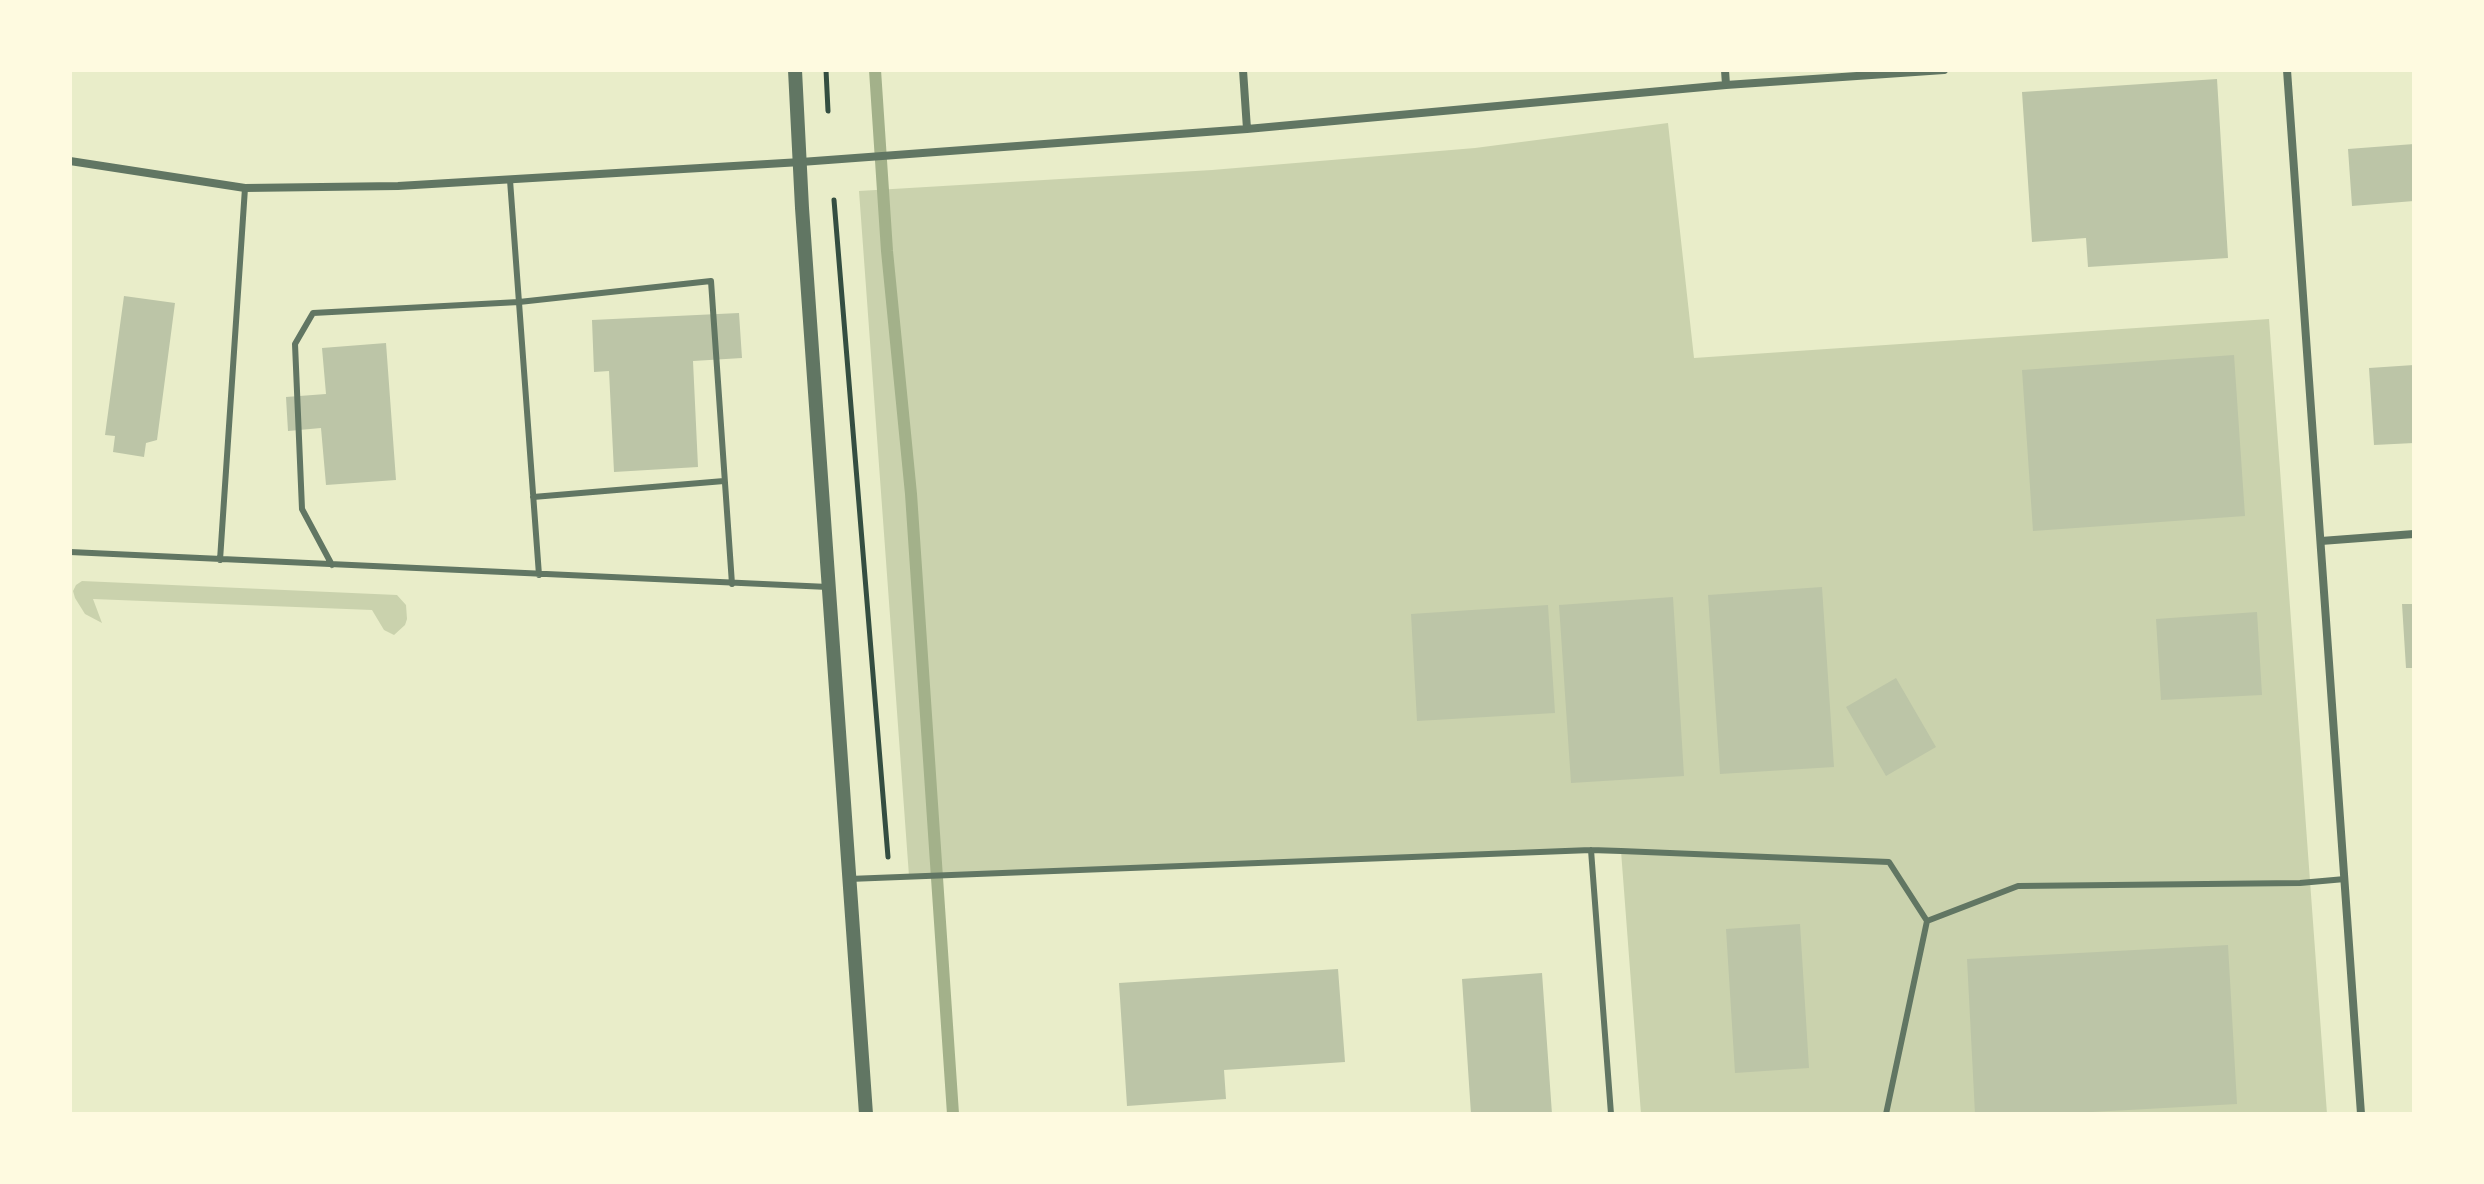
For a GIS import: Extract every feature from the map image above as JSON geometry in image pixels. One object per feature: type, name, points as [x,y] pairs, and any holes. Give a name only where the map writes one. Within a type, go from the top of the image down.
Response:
[{"type":"street","points":[[795,70],[866,1114]]},
{"type":"street","points":[[1243,70],[1247,129]]},
{"type":"street","points":[[1725,70],[1726,85]]},
{"type":"street","points":[[70,161],[245,188],[398,186],[801,162],[1247,129],[1726,85],[1944,70]]},
{"type":"street","points":[[2287,70],[2361,1114]]},
{"type":"street","points":[[2321,541],[2414,534]]},
{"type":"lane","points":[[510,180],[539,575]]},
{"type":"lane","points":[[220,560],[245,188]]},
{"type":"lane","points":[[332,565],[302,509],[295,344],[313,313],[519,302],[711,281],[732,584]]},
{"type":"lane","points":[[533,497],[724,481]]},
{"type":"lane","points":[[70,552],[828,587]]},
{"type":"lane","points":[[1591,850],[1611,1114]]},
{"type":"lane","points":[[849,879],[1591,850],[1889,862],[1927,921],[1886,1114]]},
{"type":"lane","points":[[1927,921],[2018,886],[2300,883],[2345,879]]},
{"type":"path","points":[[826,70],[828,111]]},
{"type":"path","points":[[834,200],[889,877]]},
{"type":"green space","points":[[1668,123],[1694,358],[2269,319],[2327,1114],[1641,1114],[1621,851],[909,876],[859,191],[1212,170],[1475,148]]},
{"type":"green space","points":[[82,581],[397,595],[406,605],[407,619],[394,635],[384,630],[372,610],[93,599],[102,623],[85,614],[75,598],[73,591]]},
{"type":"building","points":[[2217,79],[2228,258],[2088,267],[2086,238],[2032,242],[2022,92]]},
{"type":"building","points":[[2414,144],[2414,201],[2352,206],[2348,149]]},
{"type":"building","points":[[124,296],[175,303],[157,440],[146,443],[144,457],[113,452],[115,436],[105,435]]},
{"type":"building","points":[[739,313],[742,358],[693,361],[698,467],[614,472],[609,371],[594,372],[592,320]]},
{"type":"building","points":[[386,343],[396,480],[326,485],[321,428],[288,431],[286,397],[326,394],[322,348]]},
{"type":"building","points":[[2234,355],[2245,516],[2033,531],[2022,370]]},
{"type":"building","points":[[2414,365],[2414,443],[2374,445],[2369,368]]},
{"type":"building","points":[[1822,587],[1834,767],[1720,774],[1708,595]]},
{"type":"building","points":[[1673,597],[1684,776],[1571,783],[1559,605]]},
{"type":"building","points":[[2402,604],[2414,604],[2414,668],[2406,668]]},
{"type":"building","points":[[1548,605],[1555,713],[1417,721],[1411,614]]},
{"type":"building","points":[[2257,612],[2262,695],[2161,700],[2156,619]]},
{"type":"building","points":[[1896,678],[1936,747],[1886,776],[1846,707]]},
{"type":"building","points":[[1800,924],[1809,1068],[1735,1073],[1726,929]]},
{"type":"building","points":[[2228,945],[2237,1104],[2056,1114],[1975,1114],[1967,959]]},
{"type":"building","points":[[1338,969],[1345,1062],[1224,1070],[1226,1099],[1127,1106],[1119,983]]},
{"type":"building","points":[[1542,973],[1552,1114],[1471,1114],[1462,979]]},
{"type":"waterway","points":[[875,70],[887,251],[911,494],[953,1114]]}]
